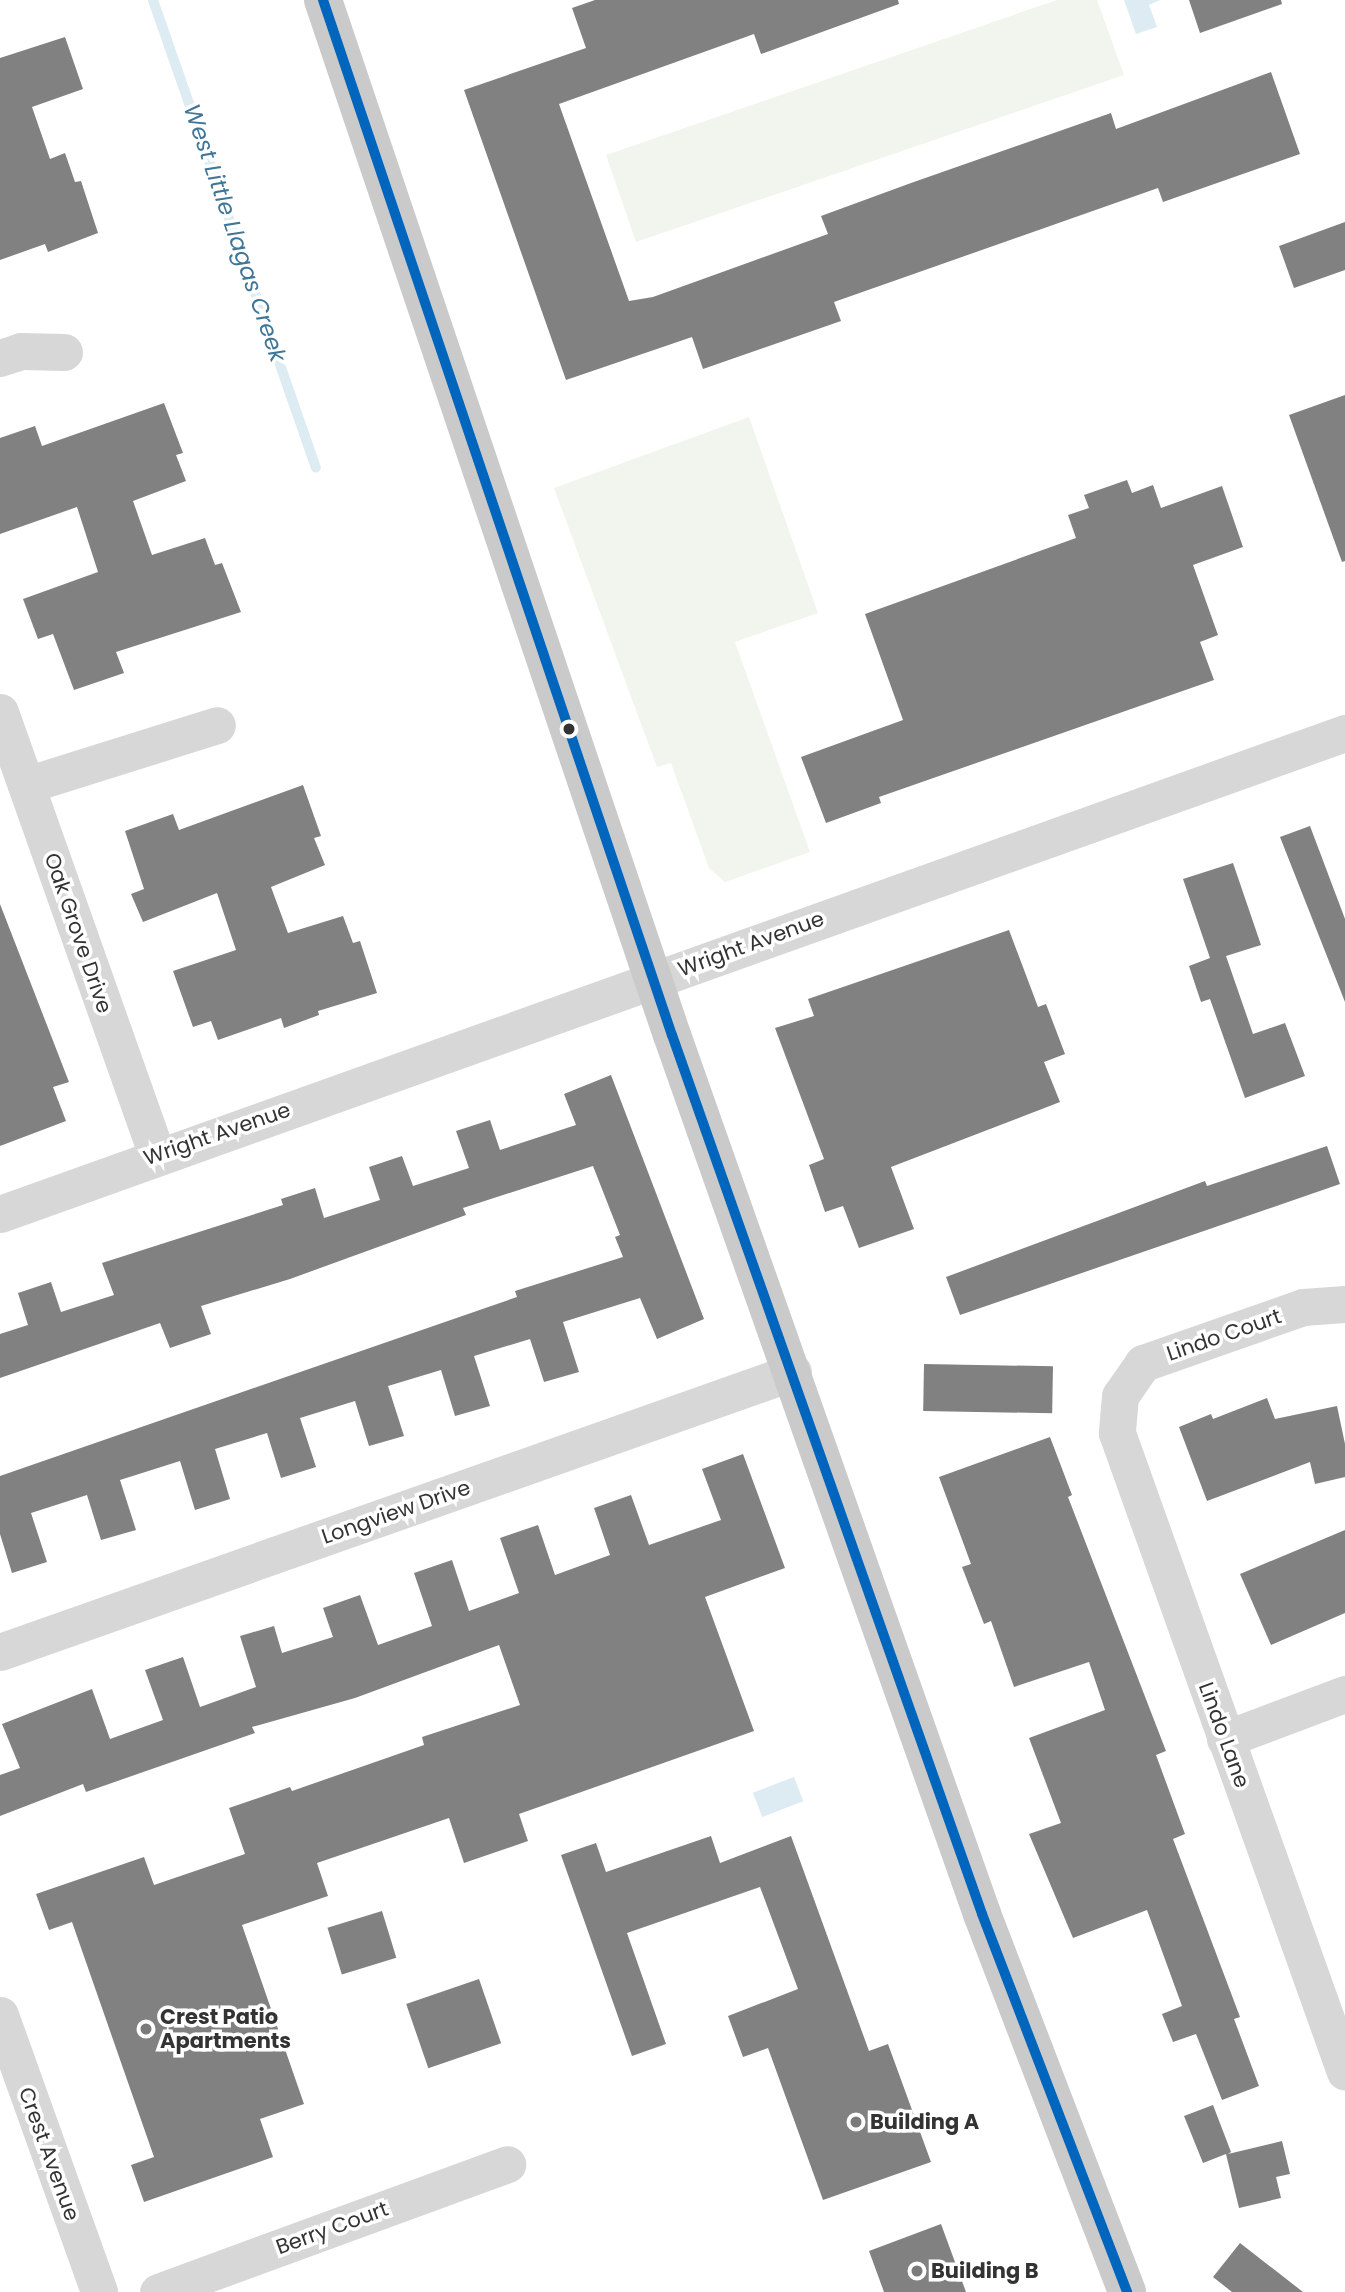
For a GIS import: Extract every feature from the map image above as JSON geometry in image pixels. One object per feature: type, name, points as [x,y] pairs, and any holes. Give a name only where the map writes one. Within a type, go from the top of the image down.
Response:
[{"type":"main road","points":[[323,0],[562,718],[982,1914],[1126,2292]]},
{"type":"street","points":[[0,358],[21,351],[64,352]]},
{"type":"street","name":"Oak Grove Drive","points":[[0,712],[157,1155]]},
{"type":"street","points":[[26,785],[217,725]]},
{"type":"street","name":"Wright Avenue","points":[[0,1214],[157,1155],[1345,733]]},
{"type":"street","name":"Lindo Court","points":[[1120,1396],[1143,1363],[1303,1307],[1345,1304]]},
{"type":"street","name":"Longview Drive","points":[[0,1652],[793,1372]]},
{"type":"street","name":"Lindo Lane","points":[[1120,1396],[1117,1433],[1345,2072]]},
{"type":"street","points":[[1225,1739],[1345,1694]]},
{"type":"street","name":"Crest Avenue","points":[[0,2015],[9,2069],[99,2292]]},
{"type":"street","name":"Berry Court","points":[[158,2292],[506,2164]]},
{"type":"shaded area","points":[[1057,0],[1097,0],[1124,75],[636,242],[606,155]]},
{"type":"shaded area","points":[[1124,0],[1160,0],[1149,5],[1157,27],[1136,34]]},
{"type":"shaded area","points":[[749,417],[818,613],[735,642],[810,852],[725,882],[709,868],[671,763],[657,767],[554,488]]},
{"type":"shaded area","points":[[794,1777],[803,1801],[762,1817],[753,1793]]},
{"type":"building","points":[[595,0],[898,0],[899,4],[761,54],[754,34],[559,104],[629,301],[653,297],[828,234],[821,216],[911,183],[1111,113],[1116,129],[1271,72],[1300,154],[1163,202],[1158,188],[834,302],[841,321],[703,369],[692,337],[566,380],[464,90],[586,48],[572,8]]},
{"type":"building","points":[[1189,0],[1281,0],[1282,4],[1200,33]]},
{"type":"building","points":[[65,37],[83,89],[32,107],[50,159],[65,153],[75,182],[81,181],[98,233],[48,252],[45,244],[0,260],[0,58]]},
{"type":"building","points":[[1345,222],[1345,270],[1294,288],[1279,246]]},
{"type":"building","points":[[1345,395],[1345,561],[1342,562],[1289,415]]},
{"type":"building","points":[[164,403],[183,453],[176,455],[186,481],[133,501],[152,555],[205,538],[215,565],[222,563],[241,612],[116,652],[124,673],[74,690],[53,634],[38,639],[23,599],[98,572],[77,507],[0,534],[0,438],[35,426],[42,446]]},
{"type":"building","points":[[1127,480],[1132,493],[1153,485],[1161,508],[1222,486],[1243,547],[1193,565],[1218,635],[1200,642],[1214,680],[879,797],[881,803],[826,823],[801,757],[903,720],[865,614],[1076,538],[1068,515],[1089,508],[1084,495]]},
{"type":"building","points":[[303,785],[321,836],[314,838],[325,865],[271,887],[288,933],[343,916],[353,943],[360,941],[377,993],[318,1011],[319,1015],[284,1028],[281,1018],[218,1040],[211,1021],[193,1027],[173,971],[236,950],[217,893],[143,922],[131,894],[144,889],[125,831],[173,814],[179,830]]},
{"type":"building","points":[[1310,826],[1345,919],[1345,1002],[1280,837]]},
{"type":"building","points":[[1233,863],[1261,945],[1226,956],[1253,1034],[1285,1023],[1305,1076],[1245,1098],[1210,999],[1201,1002],[1189,966],[1210,958],[1183,879]]},
{"type":"building","points":[[0,904],[69,1082],[53,1087],[66,1121],[0,1146]]},
{"type":"building","points":[[1009,930],[1038,1007],[1046,1004],[1065,1054],[1044,1062],[1060,1102],[891,1167],[914,1229],[859,1248],[843,1206],[825,1212],[809,1165],[824,1159],[775,1028],[814,1016],[808,999]]},
{"type":"building","points":[[611,1075],[704,1319],[657,1339],[640,1298],[563,1322],[579,1372],[544,1382],[530,1339],[474,1356],[490,1406],[455,1416],[441,1370],[388,1386],[404,1436],[369,1446],[355,1401],[300,1418],[316,1467],[281,1478],[267,1433],[215,1449],[230,1499],[195,1510],[180,1461],[120,1480],[136,1530],[101,1540],[87,1495],[31,1513],[47,1562],[12,1573],[0,1534],[0,1476],[517,1297],[515,1291],[623,1257],[615,1237],[620,1235],[593,1166],[463,1208],[466,1215],[290,1279],[201,1306],[211,1334],[170,1348],[160,1323],[0,1378],[0,1334],[28,1325],[18,1293],[51,1282],[61,1312],[114,1295],[102,1263],[283,1205],[281,1199],[315,1188],[324,1218],[380,1200],[369,1167],[402,1156],[413,1186],[469,1168],[456,1131],[490,1120],[500,1150],[576,1125],[564,1094]]},
{"type":"building","points":[[1327,1146],[1340,1184],[960,1315],[946,1277],[1205,1181],[1207,1186]]},
{"type":"building","points":[[924,1364],[1053,1366],[1052,1413],[923,1411]]},
{"type":"building","points":[[1267,1398],[1275,1419],[1337,1406],[1345,1444],[1345,1477],[1315,1484],[1310,1462],[1207,1501],[1179,1427],[1211,1414],[1213,1419]]},
{"type":"building","points":[[1050,1437],[1072,1495],[1068,1497],[1166,1751],[1156,1755],[1185,1834],[1173,1839],[1240,2017],[1234,2019],[1259,2086],[1222,2100],[1196,2034],[1173,2042],[1162,2014],[1182,2006],[1147,1910],[1073,1938],[1029,1834],[1061,1823],[1029,1738],[1105,1710],[1089,1662],[1014,1687],[991,1621],[984,1624],[962,1567],[971,1564],[939,1477]]},
{"type":"building","points":[[743,1454],[785,1568],[705,1597],[754,1731],[519,1814],[528,1841],[464,1863],[449,1818],[317,1863],[328,1896],[242,1925],[304,2104],[260,2119],[273,2157],[144,2202],[131,2165],[154,2157],[72,1922],[49,1930],[36,1894],[144,1857],[154,1885],[245,1854],[229,1808],[290,1787],[292,1791],[424,1745],[422,1737],[520,1705],[499,1645],[355,1698],[252,1727],[255,1733],[86,1792],[83,1784],[0,1816],[0,1775],[20,1768],[2,1724],[92,1689],[110,1739],[163,1720],[145,1670],[183,1657],[200,1707],[256,1687],[240,1636],[274,1626],[282,1653],[333,1637],[323,1608],[360,1595],[378,1645],[432,1626],[414,1573],[452,1560],[469,1611],[519,1593],[500,1538],[538,1525],[555,1575],[610,1555],[594,1508],[631,1495],[649,1545],[721,1520],[702,1469]]},
{"type":"building","points":[[1345,1530],[1345,1613],[1271,1645],[1240,1574]]},
{"type":"building","points":[[711,1836],[720,1863],[791,1836],[869,2051],[888,2044],[931,2162],[823,2200],[768,2048],[743,2057],[728,2016],[798,1989],[760,1887],[627,1933],[666,2044],[632,2056],[561,1855],[596,1843],[606,1872]]},
{"type":"building","points":[[382,1911],[396,1958],[342,1975],[327,1928]]},
{"type":"building","points":[[479,1979],[501,2043],[428,2068],[406,2004]]},
{"type":"building","points":[[1213,2105],[1231,2152],[1228,2154],[1282,2141],[1290,2174],[1276,2177],[1281,2198],[1239,2208],[1226,2154],[1203,2163],[1184,2116]]},
{"type":"building","name":"Building B","points":[[941,2224],[966,2292],[884,2292],[869,2251]]},
{"type":"building","points":[[1240,2243],[1303,2292],[1232,2292],[1213,2277]]},
{"type":"waterway","name":"West Little Llagas Creek","points":[[153,0],[316,467]]},
{"type":"transit line","points":[[323,0],[672,1035],[982,1914],[1127,2292]]},
{"type":"place","name":"Crest Patio Apartments","points":[[146,2029]]},
{"type":"place","name":"Building A","points":[[856,2122]]},
{"type":"place","name":"Building B","points":[[917,2271]]}]
